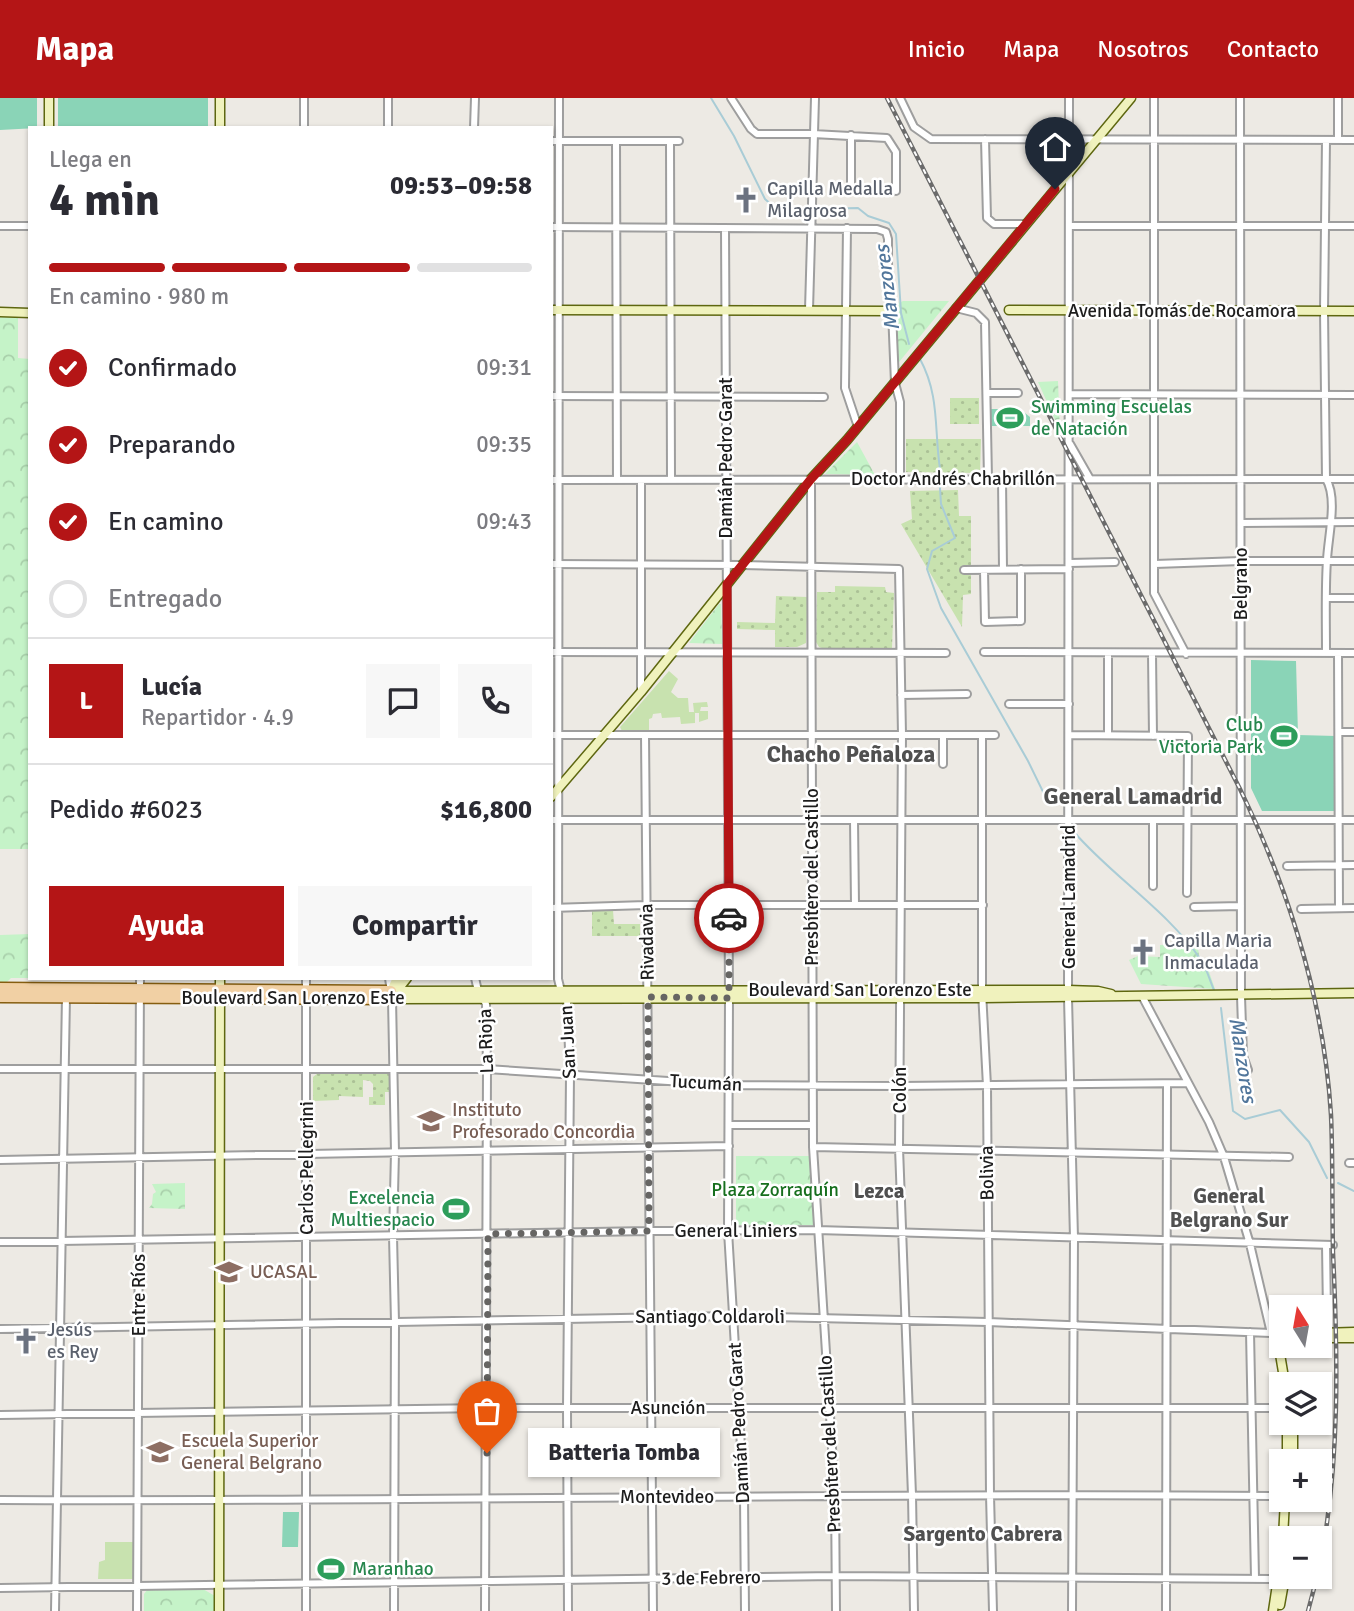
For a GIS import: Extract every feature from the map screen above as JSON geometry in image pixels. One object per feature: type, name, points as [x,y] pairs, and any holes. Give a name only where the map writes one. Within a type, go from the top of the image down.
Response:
[{"type":"main road","points":[[49,98],[50,126]]},
{"type":"main road","points":[[220,98],[220,126]]},
{"type":"main road","points":[[553,795],[641,692],[811,479],[895,383],[1131,98]]},
{"type":"main road","points":[[555,310],[892,311]]},
{"type":"main road","name":"Avenida Tomás de Rocamora","points":[[1009,310],[1354,311]]},
{"type":"main road","points":[[0,312],[28,313]]},
{"type":"main road","points":[[393,980],[393,994]]},
{"type":"main road","points":[[393,994],[405,980]]},
{"type":"main road","points":[[0,988],[140,989]]},
{"type":"main road","points":[[0,997],[52,988],[66,997],[140,989]]},
{"type":"main road","name":"Boulevard San Lorenzo Este","points":[[140,989],[306,988],[393,994],[568,998],[648,993]]},
{"type":"main road","points":[[219,1611],[220,989]]},
{"type":"main road","name":"Boulevard San Lorenzo Este","points":[[481,994],[561,990],[729,994],[1118,996],[1354,993]]},
{"type":"main road","points":[[1332,1333],[1354,1332]]},
{"type":"main road","points":[[1332,1338],[1354,1338]]},
{"type":"main road","points":[[1273,1611],[1280,1589]]},
{"type":"main road","points":[[1279,1611],[1282,1589]]},
{"type":"street","points":[[304,98],[304,126]]},
{"type":"street","points":[[388,98],[388,126]]},
{"type":"street","points":[[474,98],[474,126]]},
{"type":"street","name":"San Juan","points":[[559,98],[555,141],[555,652],[559,735],[555,908],[558,979],[561,990],[568,998],[570,1075],[568,1611]]},
{"type":"street","points":[[730,98],[751,130],[757,134],[887,138],[896,152],[896,191]]},
{"type":"street","points":[[809,310],[815,98]]},
{"type":"street","points":[[900,98],[914,127],[931,139],[1354,140]]},
{"type":"street","name":"General Lamadrid","points":[[1069,98],[1068,994],[1073,1238],[1072,1611]]},
{"type":"street","points":[[1154,98],[1154,593],[1186,654]]},
{"type":"street","name":"Belgrano","points":[[1240,98],[1241,996],[1243,1056],[1248,1070]]},
{"type":"street","points":[[1338,98],[1338,140]]},
{"type":"street","points":[[851,135],[851,186]]},
{"type":"street","points":[[985,139],[987,218],[994,223],[1026,223]]},
{"type":"street","points":[[1325,653],[1327,561],[1331,522],[1331,486],[1326,479],[1326,140]]},
{"type":"street","points":[[555,141],[679,141]]},
{"type":"street","points":[[616,141],[617,480]]},
{"type":"street","points":[[670,142],[671,480]]},
{"type":"street","points":[[0,226],[28,226]]},
{"type":"street","points":[[1069,226],[1354,226]]},
{"type":"street","points":[[555,227],[847,228],[886,232],[888,298],[892,311],[895,383],[900,402],[900,479]]},
{"type":"street","name":"Damián Pedro Garat","points":[[725,228],[728,1231],[744,1497],[745,1611]]},
{"type":"street","points":[[847,228],[845,388],[858,427]]},
{"type":"street","points":[[956,308],[976,313],[985,322],[988,479]]},
{"type":"street","points":[[987,393],[1018,393]]},
{"type":"street","points":[[1069,394],[1354,395]]},
{"type":"street","points":[[555,396],[824,397]]},
{"type":"street","points":[[1069,443],[1090,479]]},
{"type":"street","name":"Presbítero del Castillo","points":[[811,479],[811,1086],[822,1317],[835,1495],[836,1611]]},
{"type":"street","points":[[1002,479],[1003,569]]},
{"type":"street","name":"Doctor Andrés Chabrillón","points":[[555,480],[1354,479]]},
{"type":"street","points":[[641,692],[642,480]]},
{"type":"street","points":[[1241,523],[1354,522]]},
{"type":"street","points":[[1155,564],[1354,561]]},
{"type":"street","points":[[964,570],[1115,562]]},
{"type":"street","points":[[555,564],[811,566]]},
{"type":"street","name":"Colón","points":[[811,566],[899,569],[902,735],[899,1148],[914,1611]]},
{"type":"street","points":[[984,570],[985,622],[1021,621],[1021,569]]},
{"type":"street","points":[[1326,598],[1354,598]]},
{"type":"street","points":[[555,652],[946,653]]},
{"type":"street","points":[[984,652],[1354,653]]},
{"type":"street","points":[[1338,653],[1339,908]]},
{"type":"street","points":[[1108,654],[1108,735]]},
{"type":"street","points":[[1152,654],[1153,736]]},
{"type":"street","points":[[901,695],[967,694]]},
{"type":"street","points":[[1009,704],[1069,704]]},
{"type":"street","points":[[1339,732],[1354,732]]},
{"type":"street","points":[[1069,734],[1188,736],[1187,893]]},
{"type":"street","points":[[553,735],[995,735]]},
{"type":"street","name":"Rivadavia","points":[[645,735],[653,1611]]},
{"type":"street","points":[[943,735],[943,764]]},
{"type":"street","name":"Bolivia","points":[[982,735],[982,995],[987,1086],[993,1611]]},
{"type":"street","points":[[553,820],[1354,820]]},
{"type":"street","points":[[854,820],[855,905]]},
{"type":"street","points":[[1153,820],[1153,886]]},
{"type":"street","points":[[1287,866],[1354,865]]},
{"type":"street","points":[[555,908],[646,905],[984,905]]},
{"type":"street","points":[[1194,907],[1241,906]]},
{"type":"street","points":[[1301,909],[1354,908]]},
{"type":"street","name":"La Rioja","points":[[476,980],[486,1004],[487,1069],[488,1408],[485,1611]]},
{"type":"street","name":"Carlos Pellegrini","points":[[306,988],[306,1611]]},
{"type":"street","name":"Entre Ríos","points":[[137,1611],[140,989]]},
{"type":"street","points":[[393,994],[394,1611]]},
{"type":"street","points":[[1142,996],[1224,1157],[1269,1305]]},
{"type":"street","points":[[55,1611],[66,997]]},
{"type":"street","name":"Tucumán","points":[[0,1069],[487,1069],[729,1085],[811,1086],[1188,1083]]},
{"type":"street","points":[[1166,1611],[1167,1084]]},
{"type":"street","points":[[729,1125],[812,1125]]},
{"type":"street","points":[[0,1160],[729,1146]]},
{"type":"street","points":[[813,1147],[1289,1157]]},
{"type":"street","name":"General Liniers","points":[[0,1242],[817,1230],[1329,1245],[1328,1295]]},
{"type":"street","name":"Santiago Coldaroli","points":[[0,1329],[733,1316],[988,1322],[1269,1333]]},
{"type":"street","points":[[1250,1332],[1255,1578]]},
{"type":"street","name":"Asunción","points":[[0,1415],[488,1408],[1269,1408]]},
{"type":"street","name":"Montevideo","points":[[0,1500],[835,1495],[1269,1496]]},
{"type":"street","name":"3 de Febrero","points":[[0,1587],[836,1576],[1269,1578]]},
{"type":"green space","points":[[0,98],[37,98],[37,126],[0,130]]},
{"type":"green space","points":[[58,98],[208,98],[208,126],[58,126]]},
{"type":"green space","points":[[903,301],[949,301],[895,367],[893,305]]},
{"type":"green space","points":[[0,316],[18,316],[18,358],[28,359],[28,849],[0,849]]},
{"type":"green space","points":[[1058,381],[1060,431],[1038,382]]},
{"type":"green space","points":[[950,398],[979,398],[979,424],[950,424]]},
{"type":"green space","name":"Swimming Escuelas de Natación","points":[[991,409],[1020,409],[1030,417],[1030,426],[991,426]]},
{"type":"green space","points":[[906,439],[981,439],[980,473],[906,472]]},
{"type":"green space","points":[[857,442],[875,475],[825,474]]},
{"type":"green space","points":[[958,490],[959,516],[971,516],[971,594],[963,595],[962,627],[901,524],[912,519],[910,491]]},
{"type":"green space","points":[[835,586],[885,587],[886,592],[894,593],[892,648],[819,647],[816,642],[817,592],[835,592]]},
{"type":"green space","points":[[776,596],[808,597],[806,643],[797,647],[775,647],[775,630],[737,629],[737,622],[775,623]]},
{"type":"green space","points":[[719,604],[722,644],[689,643]]},
{"type":"green space","name":"Club Victoria Park","points":[[1251,660],[1296,661],[1298,735],[1336,736],[1335,811],[1262,811],[1251,788]]},
{"type":"green space","points":[[669,671],[678,679],[671,692],[678,698],[688,698],[689,712],[694,712],[693,703],[707,702],[708,707],[701,707],[700,711],[708,711],[708,719],[699,722],[699,713],[695,713],[695,723],[681,724],[680,717],[662,718],[661,713],[653,714],[649,719],[649,731],[622,731],[620,727]]},
{"type":"green space","points":[[592,910],[613,910],[614,924],[640,924],[640,936],[592,936]]},
{"type":"green space","points":[[28,934],[28,978],[11,978],[6,983],[0,983],[0,935]]},
{"type":"green space","points":[[1193,944],[1198,948],[1200,961],[1206,963],[1215,989],[1141,984],[1129,960],[1138,956],[1160,957],[1160,945]]},
{"type":"green space","points":[[391,1072],[392,1092],[385,1092],[385,1105],[369,1105],[369,1097],[373,1097],[373,1084],[363,1080],[363,1097],[339,1096],[339,1100],[313,1101],[313,1077],[318,1073]]},
{"type":"green space","name":"Plaza Zorraquín","points":[[736,1156],[814,1156],[814,1225],[736,1225]]},
{"type":"green space","points":[[185,1183],[185,1209],[149,1208],[156,1192],[152,1184]]},
{"type":"green space","points":[[283,1512],[299,1512],[298,1547],[282,1547]]},
{"type":"green space","points":[[105,1542],[136,1542],[136,1575],[133,1579],[98,1579],[99,1562],[105,1560]]},
{"type":"green space","points":[[153,1588],[203,1589],[215,1596],[215,1611],[144,1611],[144,1594]]},
{"type":"waterway","name":"Manzores","points":[[711,98],[734,136],[765,199],[775,208],[810,209]]},
{"type":"waterway","name":"Manzores","points":[[816,209],[858,208],[868,216],[889,223],[896,234],[901,313],[909,344]]},
{"type":"waterway","name":"Manzores","points":[[920,359],[934,400],[940,469]]},
{"type":"waterway","name":"Manzores","points":[[940,488],[941,504],[955,538],[932,551],[927,569],[941,608],[1028,761],[1049,804]]},
{"type":"waterway","name":"Manzores","points":[[1074,832],[1173,926],[1203,964],[1214,990]]},
{"type":"waterway","name":"Manzores","points":[[1221,1008],[1233,1111],[1245,1119],[1280,1110],[1309,1142],[1327,1178]]},
{"type":"waterway","name":"Manzores","points":[[1338,1183],[1354,1191]]},
{"type":"railway","points":[[887,98],[1240,789],[1274,867],[1301,948],[1321,1031],[1332,1132],[1336,1410],[1327,1526]]},
{"type":"railway","points":[[1308,1611],[1314,1589]]},
{"type":"way so far","points":[[487,1453],[488,1234],[649,1231],[648,997],[729,998],[729,918]]},
{"type":"place","name":"Capilla Medalla Milagrosa","points":[[746,200]]},
{"type":"place","name":"Swimming Escuelas de Natación","points":[[1010,418]]},
{"type":"place","name":"Club Victoria Park","points":[[1284,736]]},
{"type":"place","name":"Capilla Maria Inmaculada","points":[[1143,952]]},
{"type":"place","name":"Instituto Profesorado Concordia","points":[[431,1121]]},
{"type":"place","name":"Excelencia Multiespacio","points":[[456,1209]]},
{"type":"place","name":"UCASAL","points":[[229,1272]]},
{"type":"place","name":"Jesús es Rey","points":[[26,1341]]},
{"type":"place","name":"Escuela Superior General Belgrano","points":[[160,1452]]},
{"type":"place","name":"Batteria Tomba","points":[[487,1453]]},
{"type":"place","name":"Maranhao","points":[[331,1569]]},
{"type":"district","name":"Chacho Peñaloza","points":[[851,754]]},
{"type":"district","name":"General Lamadrid","points":[[1133,796]]},
{"type":"district","name":"Lezca","points":[[879,1191]]},
{"type":"district","name":"General Belgrano Sur","points":[[1229,1208]]},
{"type":"district","name":"Sargento Cabrera","points":[[983,1534]]},
{"type":"route","points":[[729,918],[727,584],[811,479],[847,440],[1055,189]]}]
